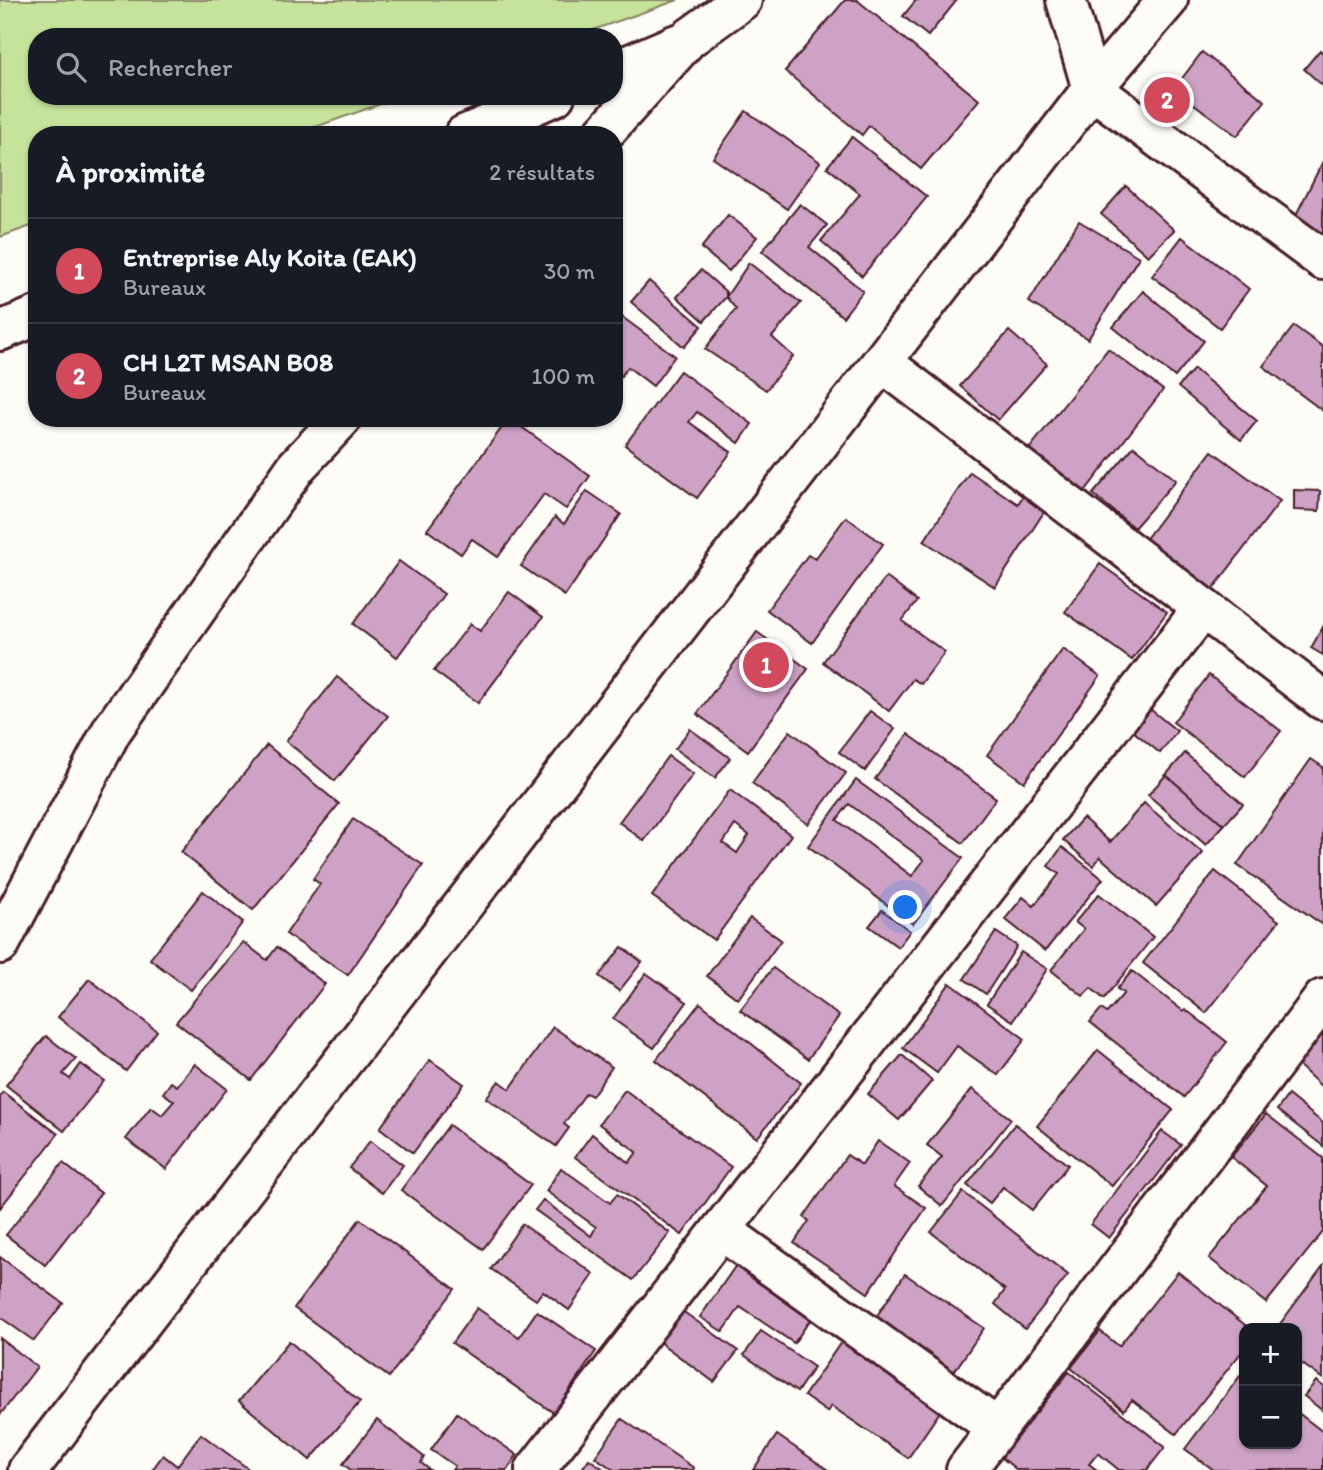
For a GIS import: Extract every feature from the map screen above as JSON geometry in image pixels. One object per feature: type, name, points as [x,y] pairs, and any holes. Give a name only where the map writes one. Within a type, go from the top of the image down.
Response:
[{"type":"street","points":[[610,126],[688,40],[742,0]]},
{"type":"street","points":[[1066,0],[1092,89],[1323,260]]},
{"type":"street","points":[[28,1470],[1092,89],[1168,0]]},
{"type":"street","points":[[623,67],[688,40]]},
{"type":"street","points":[[485,126],[534,105]]},
{"type":"street","points":[[0,331],[28,320]]},
{"type":"street","points":[[882,362],[1323,700]]},
{"type":"street","points":[[0,944],[112,730],[297,466],[334,427]]},
{"type":"street","points":[[535,1470],[1202,608]]},
{"type":"street","points":[[966,1470],[1323,999]]},
{"type":"street","points":[[721,1230],[998,1428]]},
{"type":"green space","points":[[0,0],[678,0],[599,28],[28,28],[28,105],[378,105],[318,126],[28,126],[28,227],[0,237]]},
{"type":"building","points":[[845,0],[857,0],[979,100],[921,169],[869,126],[862,135],[785,71]]},
{"type":"building","points":[[916,0],[957,0],[928,36],[903,16]]},
{"type":"building","points":[[1320,50],[1323,53],[1323,86],[1304,69]]},
{"type":"building","points":[[1202,52],[1265,101],[1237,136],[1174,89]]},
{"type":"building","points":[[746,111],[820,162],[787,209],[713,158]]},
{"type":"building","points":[[852,137],[927,197],[862,276],[821,241],[860,194],[827,167]]},
{"type":"building","points":[[1323,161],[1323,243],[1290,227]]},
{"type":"building","points":[[1126,186],[1174,230],[1148,256],[1101,214]]},
{"type":"building","points":[[800,204],[827,225],[809,247],[863,291],[843,317],[762,251]]},
{"type":"building","points":[[728,215],[757,237],[729,271],[701,248]]},
{"type":"building","points":[[1079,221],[1139,257],[1088,339],[1029,302]]},
{"type":"building","points":[[1182,237],[1249,289],[1220,328],[1152,276]]},
{"type":"building","points":[[749,263],[801,303],[772,337],[793,356],[766,390],[705,349],[736,309],[726,297]]},
{"type":"building","points":[[701,270],[726,292],[726,297],[704,321],[677,297]]},
{"type":"building","points":[[649,281],[702,326],[684,347],[631,302]]},
{"type":"building","points":[[1143,291],[1204,341],[1175,377],[1113,327]]},
{"type":"building","points":[[623,318],[675,356],[653,386],[628,367],[623,374]]},
{"type":"building","points":[[1294,326],[1323,347],[1323,411],[1263,366]]},
{"type":"building","points":[[1009,331],[1047,364],[998,420],[960,386]]},
{"type":"building","points":[[1108,349],[1163,390],[1082,495],[1026,453]]},
{"type":"building","points":[[1194,369],[1257,421],[1241,440],[1178,387]]},
{"type":"building","points":[[680,371],[752,424],[739,443],[697,412],[689,422],[731,452],[697,498],[625,445]]},
{"type":"building","points":[[502,427],[522,427],[590,476],[566,509],[544,494],[498,557],[472,539],[461,554],[427,530]]},
{"type":"building","points":[[1134,446],[1176,480],[1134,528],[1093,494]]},
{"type":"building","points":[[1212,451],[1280,501],[1206,598],[1139,548]]},
{"type":"building","points":[[970,472],[1018,504],[1024,494],[1046,509],[995,587],[924,541]]},
{"type":"building","points":[[1294,490],[1320,491],[1319,511],[1294,510]]},
{"type":"building","points":[[587,491],[621,514],[565,596],[521,566],[555,517],[564,524]]},
{"type":"building","points":[[846,517],[883,544],[812,643],[767,610],[808,555],[815,559]]},
{"type":"building","points":[[399,561],[444,594],[397,657],[353,624]]},
{"type":"building","points":[[1100,564],[1167,612],[1132,660],[1065,612]]},
{"type":"building","points":[[886,577],[917,601],[902,621],[945,652],[921,684],[913,679],[889,711],[823,662]]},
{"type":"building","points":[[509,592],[543,617],[478,703],[434,671],[470,624],[480,631]]},
{"type":"building","points":[[1323,627],[1323,655],[1311,648]]},
{"type":"building","points":[[757,632],[808,669],[748,751],[697,714]]},
{"type":"building","points":[[1063,649],[1100,676],[1024,782],[987,755]]},
{"type":"building","points":[[1209,675],[1281,731],[1245,777],[1173,722]]},
{"type":"building","points":[[337,677],[388,716],[335,781],[286,741]]},
{"type":"building","points":[[1150,709],[1177,731],[1160,753],[1133,731]]},
{"type":"building","points":[[870,711],[895,729],[865,771],[839,752]]},
{"type":"building","points":[[690,729],[730,758],[715,778],[675,749]]},
{"type":"building","points":[[790,731],[846,773],[808,824],[752,783]]},
{"type":"building","points":[[908,734],[996,798],[963,843],[875,779]]},
{"type":"building","points":[[267,745],[339,804],[253,910],[181,852]]},
{"type":"building","points":[[1185,753],[1243,804],[1224,825],[1166,775]]},
{"type":"building","points":[[668,756],[693,774],[644,841],[619,822]]},
{"type":"building","points":[[1311,759],[1323,767],[1323,925],[1237,865]]},
{"type":"building","points":[[1166,775],[1224,825],[1206,845],[1148,795]]},
{"type":"building","points":[[856,780],[963,858],[913,924],[808,846]],"holes":[[[849,804],[924,860],[912,876],[837,820]]]},
{"type":"building","points":[[730,790],[791,835],[714,940],[652,896]],"holes":[[[735,825],[749,835],[737,853],[723,843]]]},
{"type":"building","points":[[1144,803],[1203,853],[1156,906],[1100,857],[1093,866],[1063,840],[1083,818],[1110,842]]},
{"type":"building","points":[[353,819],[423,865],[348,975],[286,934],[320,884],[313,879]]},
{"type":"building","points":[[1062,847],[1103,879],[1045,951],[1005,919],[1023,897],[1034,906],[1059,874],[1048,866]]},
{"type":"building","points":[[1215,871],[1279,921],[1206,1013],[1143,963]]},
{"type":"building","points":[[203,891],[243,922],[191,990],[150,959]]},
{"type":"building","points":[[1099,894],[1153,937],[1104,999],[1091,988],[1083,996],[1051,970],[1084,929],[1075,922]]},
{"type":"building","points":[[882,910],[910,931],[898,947],[869,926]]},
{"type":"building","points":[[750,918],[781,940],[738,999],[707,976]]},
{"type":"building","points":[[996,932],[1017,946],[986,994],[964,979]]},
{"type":"building","points":[[243,942],[267,960],[277,947],[325,984],[251,1080],[176,1022]]},
{"type":"building","points":[[622,947],[642,962],[619,991],[599,976]]},
{"type":"building","points":[[1021,952],[1047,969],[1013,1021],[987,1004]]},
{"type":"building","points":[[773,968],[839,1016],[808,1059],[740,1010]]},
{"type":"building","points":[[1132,971],[1227,1042],[1184,1097],[1090,1022],[1101,1009],[1107,1013],[1124,993],[1117,989]]},
{"type":"building","points":[[646,973],[687,1002],[654,1048],[613,1019]]},
{"type":"building","points":[[89,979],[157,1031],[126,1071],[58,1017]]},
{"type":"building","points":[[950,983],[1025,1039],[998,1075],[957,1046],[937,1073],[903,1048]]},
{"type":"building","points":[[700,1003],[801,1083],[757,1138],[656,1060]]},
{"type":"building","points":[[553,1027],[612,1067],[592,1096],[586,1093],[564,1124],[569,1128],[556,1146],[486,1098],[499,1081],[510,1089]]},
{"type":"building","points":[[1323,1031],[1323,1088],[1295,1062]]},
{"type":"building","points":[[46,1036],[76,1059],[63,1074],[70,1079],[81,1064],[104,1081],[64,1131],[6,1085]]},
{"type":"building","points":[[1098,1050],[1173,1110],[1112,1186],[1037,1126]]},
{"type":"building","points":[[902,1055],[932,1081],[899,1120],[868,1094]]},
{"type":"building","points":[[430,1060],[464,1084],[413,1153],[380,1128]]},
{"type":"building","points":[[195,1064],[227,1089],[166,1169],[126,1139],[151,1107],[162,1115],[174,1101],[163,1093],[171,1082],[177,1086]]},
{"type":"building","points":[[972,1089],[1011,1119],[942,1206],[918,1186],[942,1157],[927,1145]]},
{"type":"building","points":[[625,1090],[731,1167],[682,1235],[575,1157],[592,1134],[629,1163],[637,1152],[599,1124]]},
{"type":"building","points":[[3,1092],[58,1134],[0,1208],[0,1096]]},
{"type":"building","points":[[1288,1095],[1323,1123],[1323,1146],[1277,1110]]},
{"type":"building","points":[[1266,1114],[1323,1158],[1323,1232],[1266,1303],[1209,1258],[1267,1186],[1231,1157]]},
{"type":"building","points":[[1015,1124],[1068,1165],[1032,1210],[1003,1187],[990,1203],[967,1185]]},
{"type":"building","points":[[449,1125],[531,1185],[483,1249],[401,1190]]},
{"type":"building","points":[[1162,1131],[1181,1145],[1109,1238],[1091,1224]]},
{"type":"building","points":[[370,1141],[403,1165],[382,1193],[349,1168]]},
{"type":"building","points":[[878,1141],[910,1163],[894,1186],[926,1208],[868,1293],[794,1243],[809,1221],[804,1217],[847,1155],[862,1165]]},
{"type":"building","points":[[63,1163],[101,1193],[45,1265],[6,1235]]},
{"type":"building","points":[[561,1168],[610,1203],[617,1194],[670,1233],[633,1280],[535,1210],[543,1200],[591,1236],[596,1227],[546,1191]]},
{"type":"building","points":[[963,1192],[1068,1275],[1025,1329],[995,1304],[1005,1290],[931,1232]]},
{"type":"building","points":[[360,1219],[455,1289],[389,1377],[294,1308]]},
{"type":"building","points":[[522,1224],[594,1274],[569,1310],[543,1291],[536,1300],[491,1269]]},
{"type":"building","points":[[0,1257],[63,1303],[34,1341],[0,1317]]},
{"type":"building","points":[[741,1258],[817,1310],[794,1343],[740,1307],[723,1332],[700,1317]]},
{"type":"building","points":[[1323,1266],[1323,1379],[1302,1364],[1302,1323],[1281,1323]]},
{"type":"building","points":[[1178,1272],[1243,1323],[1239,1323],[1239,1355],[1176,1434],[1132,1400],[1124,1410],[1071,1368],[1100,1331],[1119,1346]]},
{"type":"building","points":[[905,1274],[984,1328],[953,1373],[874,1320]]},
{"type":"building","points":[[477,1308],[519,1337],[537,1311],[596,1351],[554,1413],[452,1343]]},
{"type":"building","points":[[681,1310],[738,1351],[714,1382],[658,1341]]},
{"type":"building","points":[[761,1331],[814,1367],[797,1392],[744,1355]]},
{"type":"building","points":[[846,1335],[946,1403],[908,1458],[831,1406],[827,1412],[804,1396]]},
{"type":"building","points":[[0,1338],[37,1367],[0,1415]]},
{"type":"building","points":[[289,1341],[360,1402],[310,1460],[239,1401]]},
{"type":"building","points":[[1069,1372],[1165,1447],[1147,1470],[1119,1470],[1098,1453],[1089,1464],[1097,1470],[1017,1470],[1001,1457]]},
{"type":"building","points":[[1239,1377],[1239,1449],[1302,1449],[1302,1416],[1323,1432],[1323,1470],[1214,1470],[1185,1449]]},
{"type":"building","points":[[1316,1381],[1323,1386],[1323,1411],[1304,1396]]},
{"type":"building","points":[[457,1413],[517,1455],[507,1470],[452,1470],[455,1466],[431,1450]]},
{"type":"building","points":[[622,1419],[694,1468],[693,1470],[614,1470],[595,1457]]},
{"type":"building","points":[[377,1420],[424,1457],[421,1463],[430,1470],[351,1470],[343,1464]]},
{"type":"building","points":[[201,1434],[250,1470],[152,1470],[163,1455],[177,1466]]},
{"type":"building","points":[[777,1435],[828,1470],[753,1470]]},
{"type":"building","points":[[589,1459],[605,1470],[581,1470]]},
{"type":"place","name":"CH L2T MSAN B08","points":[[1167,100]]},
{"type":"place","name":"Entreprise Aly Koita (EAK)","points":[[766,665]]}]
